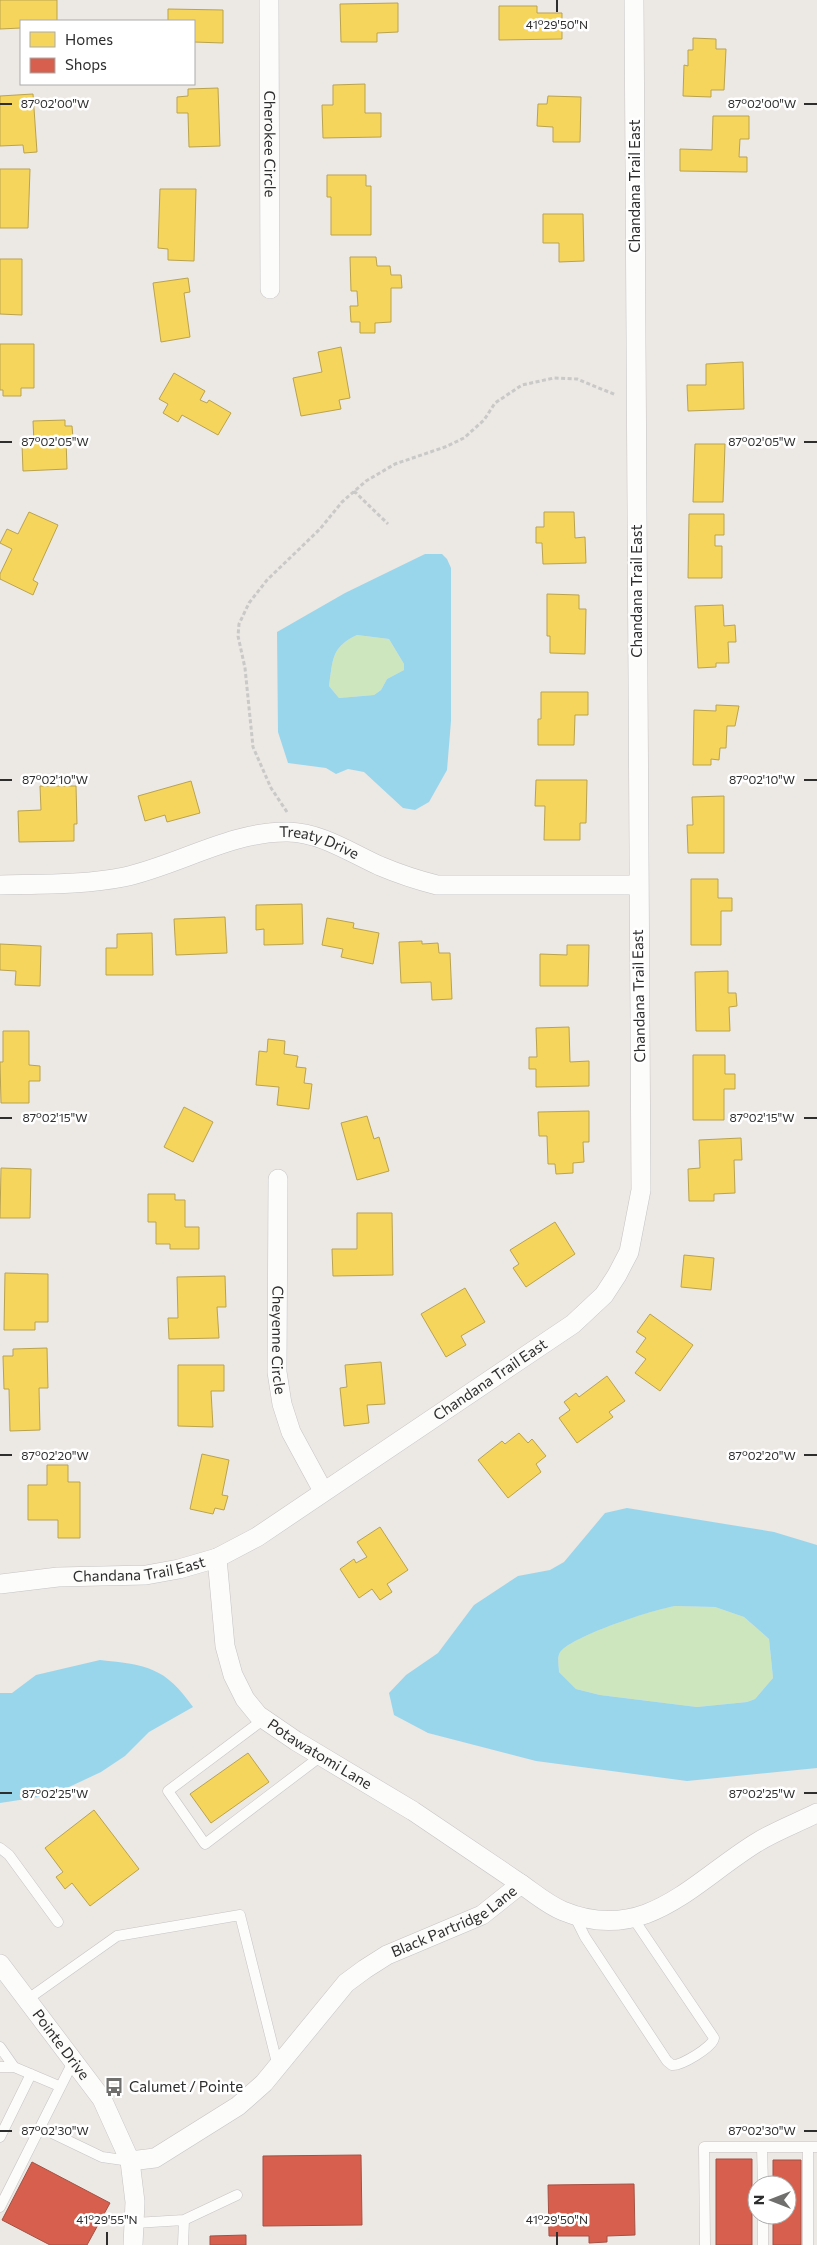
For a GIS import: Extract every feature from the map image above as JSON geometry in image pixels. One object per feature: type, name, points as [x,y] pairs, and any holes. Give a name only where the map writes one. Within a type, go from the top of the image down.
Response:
[{"type":"street","name":"Cherokee Circle","points":[[270,0],[270,289]]},
{"type":"street","name":"Chandana Trail East","points":[[0,1584],[58,1577],[146,1574],[180,1570],[217,1558],[257,1537],[573,1324],[604,1295],[617,1275],[628,1252],[641,1190],[634,0]]},
{"type":"street","name":"Treaty Drive","points":[[0,885],[82,883],[125,876],[172,863],[242,838],[289,832],[314,836],[410,878],[437,884],[638,886]]},
{"type":"street","name":"Cheyenne Circle","points":[[278,1179],[277,1372],[282,1404],[291,1432],[323,1491]]},
{"type":"street","name":"Potawatomi Lane","points":[[217,1558],[225,1646],[233,1675],[245,1699],[264,1719],[320,1756],[413,1811],[521,1884]]},
{"type":"street","name":"Black Partridge Lane","points":[[130,2161],[155,2158],[238,2106],[278,2068],[346,1983],[364,1969],[386,1955],[482,1915],[521,1884],[561,1911],[574,1915],[608,1921],[633,1918],[660,1910],[756,1843],[817,1813]]},
{"type":"street","name":"Pointe Drive","points":[[0,1964],[102,2099],[130,2161],[135,2202],[133,2245]]},
{"type":"lane","points":[[264,1719],[168,1790],[205,1844],[320,1756]]},
{"type":"lane","points":[[0,1848],[9,1855],[58,1922]]},
{"type":"lane","points":[[28,2000],[117,1936],[240,1915],[278,2068]]},
{"type":"lane","points":[[574,1915],[586,1938],[667,2061],[672,2065],[680,2064],[711,2046],[714,2038],[633,1918]]},
{"type":"lane","points":[[0,2047],[14,2067]]},
{"type":"lane","points":[[0,2206],[59,2086],[74,2060]]},
{"type":"lane","points":[[0,2067],[14,2067],[59,2086]]},
{"type":"lane","points":[[0,2137],[31,2074]]},
{"type":"lane","points":[[52,2133],[102,2157],[130,2161]]},
{"type":"lane","points":[[705,2245],[704,2147],[812,2147],[808,2245]]},
{"type":"lane","points":[[762,2147],[763,2175]]},
{"type":"lane","points":[[135,2223],[184,2220],[237,2194]]},
{"type":"lane","points":[[183,2245],[184,2220]]},
{"type":"lane","points":[[763,2225],[763,2245]]},
{"type":"path","points":[[287,812],[271,788],[253,747],[246,668],[238,636],[239,624],[249,603],[268,580],[320,529],[342,502],[354,492],[395,464],[445,447],[464,438],[484,420],[495,403],[522,385],[554,378],[577,379],[616,395]]},
{"type":"path","points":[[354,492],[388,524]]},
{"type":"green space","points":[[357,635],[389,639],[404,664],[404,670],[387,679],[381,690],[374,695],[339,698],[329,686],[335,655],[342,644]]},
{"type":"green space","points":[[675,1606],[715,1607],[744,1617],[769,1639],[773,1678],[755,1699],[747,1702],[697,1707],[600,1695],[576,1689],[559,1672],[558,1660],[560,1652],[583,1637],[650,1612]]},
{"type":"water","points":[[425,554],[442,554],[447,559],[451,568],[451,721],[447,770],[429,802],[415,810],[403,808],[364,772],[348,769],[336,774],[326,768],[288,763],[278,732],[277,632],[345,593]],"holes":[[[357,635],[389,639],[404,664],[404,670],[387,679],[381,690],[374,695],[339,698],[329,686],[335,655],[342,644]]]},
{"type":"water","points":[[627,1508],[774,1532],[817,1545],[817,1768],[687,1781],[536,1761],[428,1733],[394,1715],[389,1693],[406,1675],[438,1653],[474,1605],[518,1576],[550,1570],[564,1562],[605,1513]],"holes":[[[675,1606],[715,1607],[744,1617],[769,1639],[773,1678],[755,1699],[747,1702],[697,1707],[600,1695],[576,1689],[559,1672],[558,1657],[560,1652],[571,1644],[599,1630],[634,1617]]]},
{"type":"water","points":[[100,1660],[130,1664],[154,1670],[173,1683],[193,1707],[149,1732],[125,1756],[101,1772],[52,1795],[0,1803],[0,1693],[12,1693],[36,1675]]},
{"type":"building: Homes","points":[[0,0],[57,0],[57,20],[20,20],[20,28],[0,29]]},
{"type":"building: Homes","points":[[398,3],[398,32],[377,33],[377,42],[341,42],[340,4]]},
{"type":"building: Homes","points":[[499,6],[537,6],[537,13],[562,13],[562,39],[499,40]]},
{"type":"building: Homes","points":[[168,9],[223,10],[223,43],[195,42],[195,20],[168,20]]},
{"type":"building: Homes","points":[[693,38],[716,39],[716,49],[726,49],[724,90],[711,90],[711,97],[683,96],[684,65],[688,66],[688,50],[693,50]]},
{"type":"building: Homes","points":[[365,84],[365,113],[381,113],[381,137],[323,138],[322,105],[333,105],[333,85]]},
{"type":"building: Homes","points":[[218,88],[220,146],[189,147],[188,113],[177,113],[177,97],[188,96],[188,89]]},
{"type":"building: Homes","points":[[33,94],[37,152],[24,153],[23,145],[0,146],[0,96]]},
{"type":"building: Homes","points":[[548,96],[581,97],[580,142],[553,142],[553,127],[537,126],[538,104],[547,104]]},
{"type":"building: Homes","points":[[713,116],[749,116],[749,139],[740,139],[739,157],[747,157],[747,172],[680,171],[680,149],[712,150]]},
{"type":"building: Homes","points":[[0,169],[30,169],[28,228],[0,228]]},
{"type":"building: Homes","points":[[327,175],[366,175],[366,186],[371,186],[371,235],[331,235],[331,197],[327,197]]},
{"type":"building: Homes","points":[[160,189],[196,189],[194,261],[168,260],[168,249],[158,248]]},
{"type":"building: Homes","points":[[543,214],[583,214],[584,261],[559,262],[559,243],[543,243]]},
{"type":"building: Homes","points":[[350,257],[376,257],[377,266],[390,266],[391,275],[401,275],[402,288],[391,288],[391,322],[375,323],[375,333],[360,333],[360,322],[351,322],[350,306],[358,306],[357,291],[351,291]]},
{"type":"building: Homes","points":[[0,259],[22,259],[22,315],[0,314]]},
{"type":"building: Homes","points":[[188,278],[190,292],[184,293],[190,337],[161,342],[153,283]]},
{"type":"building: Homes","points":[[0,344],[34,344],[34,388],[21,388],[21,396],[3,396],[3,390],[0,390]]},
{"type":"building: Homes","points":[[341,347],[350,398],[339,400],[341,409],[301,416],[293,378],[322,372],[318,352]]},
{"type":"building: Homes","points":[[743,362],[744,409],[688,411],[687,385],[706,385],[706,364]]},
{"type":"building: Homes","points":[[174,373],[205,391],[200,400],[207,403],[209,400],[231,413],[218,435],[182,415],[178,422],[163,413],[168,404],[159,399]]},
{"type":"building: Homes","points":[[65,420],[65,426],[72,426],[73,438],[66,439],[67,469],[23,471],[22,444],[34,443],[33,421]]},
{"type":"building: Homes","points":[[695,444],[725,444],[723,502],[693,502]]},
{"type":"building: Homes","points":[[29,512],[58,525],[33,580],[38,583],[33,595],[0,579],[0,574],[12,549],[0,543],[7,529],[18,534]]},
{"type":"building: Homes","points":[[544,512],[574,512],[575,538],[585,537],[586,563],[543,564],[542,543],[536,543],[536,527],[544,527]]},
{"type":"building: Homes","points":[[689,514],[724,514],[724,535],[715,535],[715,546],[722,546],[722,578],[688,578]]},
{"type":"building: Homes","points":[[547,594],[579,595],[579,609],[586,609],[585,654],[550,653],[550,636],[547,636]]},
{"type":"building: Homes","points":[[723,605],[724,626],[735,625],[736,642],[728,642],[729,663],[716,663],[716,667],[698,668],[695,606]]},
{"type":"building: Homes","points":[[541,692],[588,692],[588,715],[575,715],[574,745],[538,745],[538,719],[541,719]]},
{"type":"building: Homes","points":[[716,705],[739,706],[735,726],[727,726],[726,748],[720,748],[719,760],[711,759],[711,765],[693,765],[694,710],[716,711]]},
{"type":"building: Homes","points":[[536,780],[587,780],[586,823],[580,823],[580,840],[544,840],[545,806],[535,806]]},
{"type":"building: Homes","points":[[191,781],[200,813],[167,822],[165,815],[145,821],[138,796]]},
{"type":"building: Homes","points":[[40,786],[76,786],[77,824],[74,824],[74,841],[19,842],[18,811],[41,810]]},
{"type":"building: Homes","points":[[724,796],[724,853],[688,853],[687,825],[693,825],[692,797]]},
{"type":"building: Homes","points":[[691,879],[718,879],[718,898],[732,898],[732,911],[721,911],[721,945],[691,945]]},
{"type":"building: Homes","points":[[302,904],[303,944],[264,945],[264,929],[256,930],[256,905]]},
{"type":"building: Homes","points":[[225,917],[227,953],[176,955],[174,919]]},
{"type":"building: Homes","points":[[327,918],[354,923],[353,928],[379,933],[373,964],[341,957],[343,949],[322,945]]},
{"type":"building: Homes","points":[[152,933],[153,975],[106,975],[106,948],[117,948],[117,934]]},
{"type":"building: Homes","points":[[422,941],[422,944],[438,943],[439,953],[450,953],[452,999],[432,1000],[431,982],[401,983],[399,942]]},
{"type":"building: Homes","points":[[0,944],[41,946],[40,986],[15,985],[16,971],[0,970]]},
{"type":"building: Homes","points":[[567,945],[589,945],[588,986],[540,986],[540,954],[567,955]]},
{"type":"building: Homes","points":[[728,971],[728,993],[736,993],[737,1006],[729,1007],[730,1031],[696,1031],[695,972]]},
{"type":"building: Homes","points":[[569,1027],[570,1062],[589,1061],[589,1086],[536,1087],[536,1069],[529,1069],[529,1057],[537,1057],[536,1028]]},
{"type":"building: Homes","points":[[3,1031],[29,1031],[29,1065],[40,1066],[40,1081],[29,1081],[29,1103],[1,1103],[0,1062],[3,1062]]},
{"type":"building: Homes","points":[[268,1039],[285,1041],[284,1054],[298,1056],[296,1067],[306,1068],[304,1083],[312,1084],[309,1109],[277,1105],[279,1087],[256,1085],[259,1051],[267,1052]]},
{"type":"building: Homes","points":[[693,1055],[725,1055],[725,1074],[735,1074],[735,1089],[724,1089],[724,1120],[693,1120]]},
{"type":"building: Homes","points":[[184,1107],[213,1122],[193,1162],[164,1147]]},
{"type":"building: Homes","points":[[589,1111],[589,1142],[583,1142],[584,1162],[573,1163],[573,1173],[556,1174],[555,1164],[548,1164],[547,1136],[539,1136],[538,1112]]},
{"type":"building: Homes","points":[[367,1116],[374,1139],[379,1137],[389,1171],[357,1180],[341,1123]]},
{"type":"building: Homes","points":[[741,1138],[742,1160],[734,1160],[735,1193],[714,1194],[714,1201],[689,1201],[688,1169],[700,1168],[699,1140]]},
{"type":"building: Homes","points":[[1,1168],[31,1169],[30,1218],[0,1218]]},
{"type":"building: Homes","points":[[148,1194],[175,1194],[175,1200],[185,1200],[185,1227],[199,1227],[199,1249],[170,1249],[170,1244],[156,1244],[156,1222],[148,1222]]},
{"type":"building: Homes","points":[[357,1213],[392,1213],[393,1275],[333,1276],[332,1249],[357,1249]]},
{"type":"building: Homes","points":[[555,1222],[575,1254],[526,1287],[513,1268],[519,1264],[510,1250]]},
{"type":"building: Homes","points":[[684,1255],[714,1258],[711,1290],[681,1287]]},
{"type":"building: Homes","points":[[5,1273],[48,1274],[48,1322],[35,1322],[35,1330],[4,1330]]},
{"type":"building: Homes","points":[[225,1276],[226,1307],[217,1307],[219,1338],[169,1339],[168,1318],[178,1318],[177,1277]]},
{"type":"building: Homes","points":[[465,1288],[485,1322],[461,1336],[466,1345],[446,1357],[421,1314]]},
{"type":"building: Homes","points":[[650,1314],[693,1345],[660,1391],[635,1373],[646,1359],[636,1352],[646,1338],[637,1332]]},
{"type":"building: Homes","points":[[47,1348],[48,1388],[39,1388],[40,1430],[10,1431],[9,1389],[4,1389],[3,1356],[13,1356],[13,1349]]},
{"type":"building: Homes","points":[[381,1362],[385,1404],[367,1405],[369,1423],[344,1426],[340,1388],[347,1387],[345,1365]]},
{"type":"building: Homes","points":[[178,1365],[224,1365],[224,1391],[211,1391],[213,1427],[178,1426]]},
{"type":"building: Homes","points":[[607,1376],[625,1401],[609,1412],[613,1417],[577,1443],[559,1418],[570,1410],[564,1402],[576,1393],[579,1397]]},
{"type":"building: Homes","points":[[519,1433],[528,1443],[532,1439],[546,1456],[536,1464],[541,1472],[508,1498],[478,1460],[502,1441],[505,1444]]},
{"type":"building: Homes","points":[[202,1454],[229,1460],[222,1495],[228,1496],[224,1510],[215,1508],[213,1514],[190,1509]]},
{"type":"building: Homes","points":[[47,1465],[68,1465],[68,1482],[80,1482],[80,1538],[58,1538],[58,1520],[28,1520],[28,1485],[47,1485]]},
{"type":"building: Homes","points":[[380,1527],[408,1570],[387,1584],[392,1592],[380,1600],[372,1589],[359,1598],[340,1569],[354,1559],[356,1563],[367,1557],[357,1542]]},
{"type":"building: Homes","points":[[248,1753],[269,1782],[211,1823],[190,1794]]},
{"type":"building: Homes","points":[[94,1810],[139,1869],[90,1906],[72,1883],[65,1889],[56,1877],[63,1872],[45,1848]]},
{"type":"building: Shops","points":[[361,2155],[362,2225],[263,2226],[263,2156]]},
{"type":"building: Shops","points":[[716,2159],[752,2159],[752,2175],[747,2175],[747,2225],[752,2225],[752,2245],[716,2245]]},
{"type":"building: Shops","points":[[773,2160],[801,2160],[801,2245],[773,2245],[773,2225],[797,2225],[797,2175],[773,2175]]},
{"type":"building: Shops","points":[[32,2162],[110,2203],[87,2245],[50,2245],[2,2220]]},
{"type":"building: Shops","points":[[634,2184],[635,2235],[607,2236],[607,2242],[589,2243],[589,2236],[549,2236],[548,2185]]},
{"type":"building: Shops","points":[[246,2235],[246,2245],[210,2245],[210,2236]]},
{"type":"place","name":"Calumet / Pointe","points":[[114,2087]]}]
